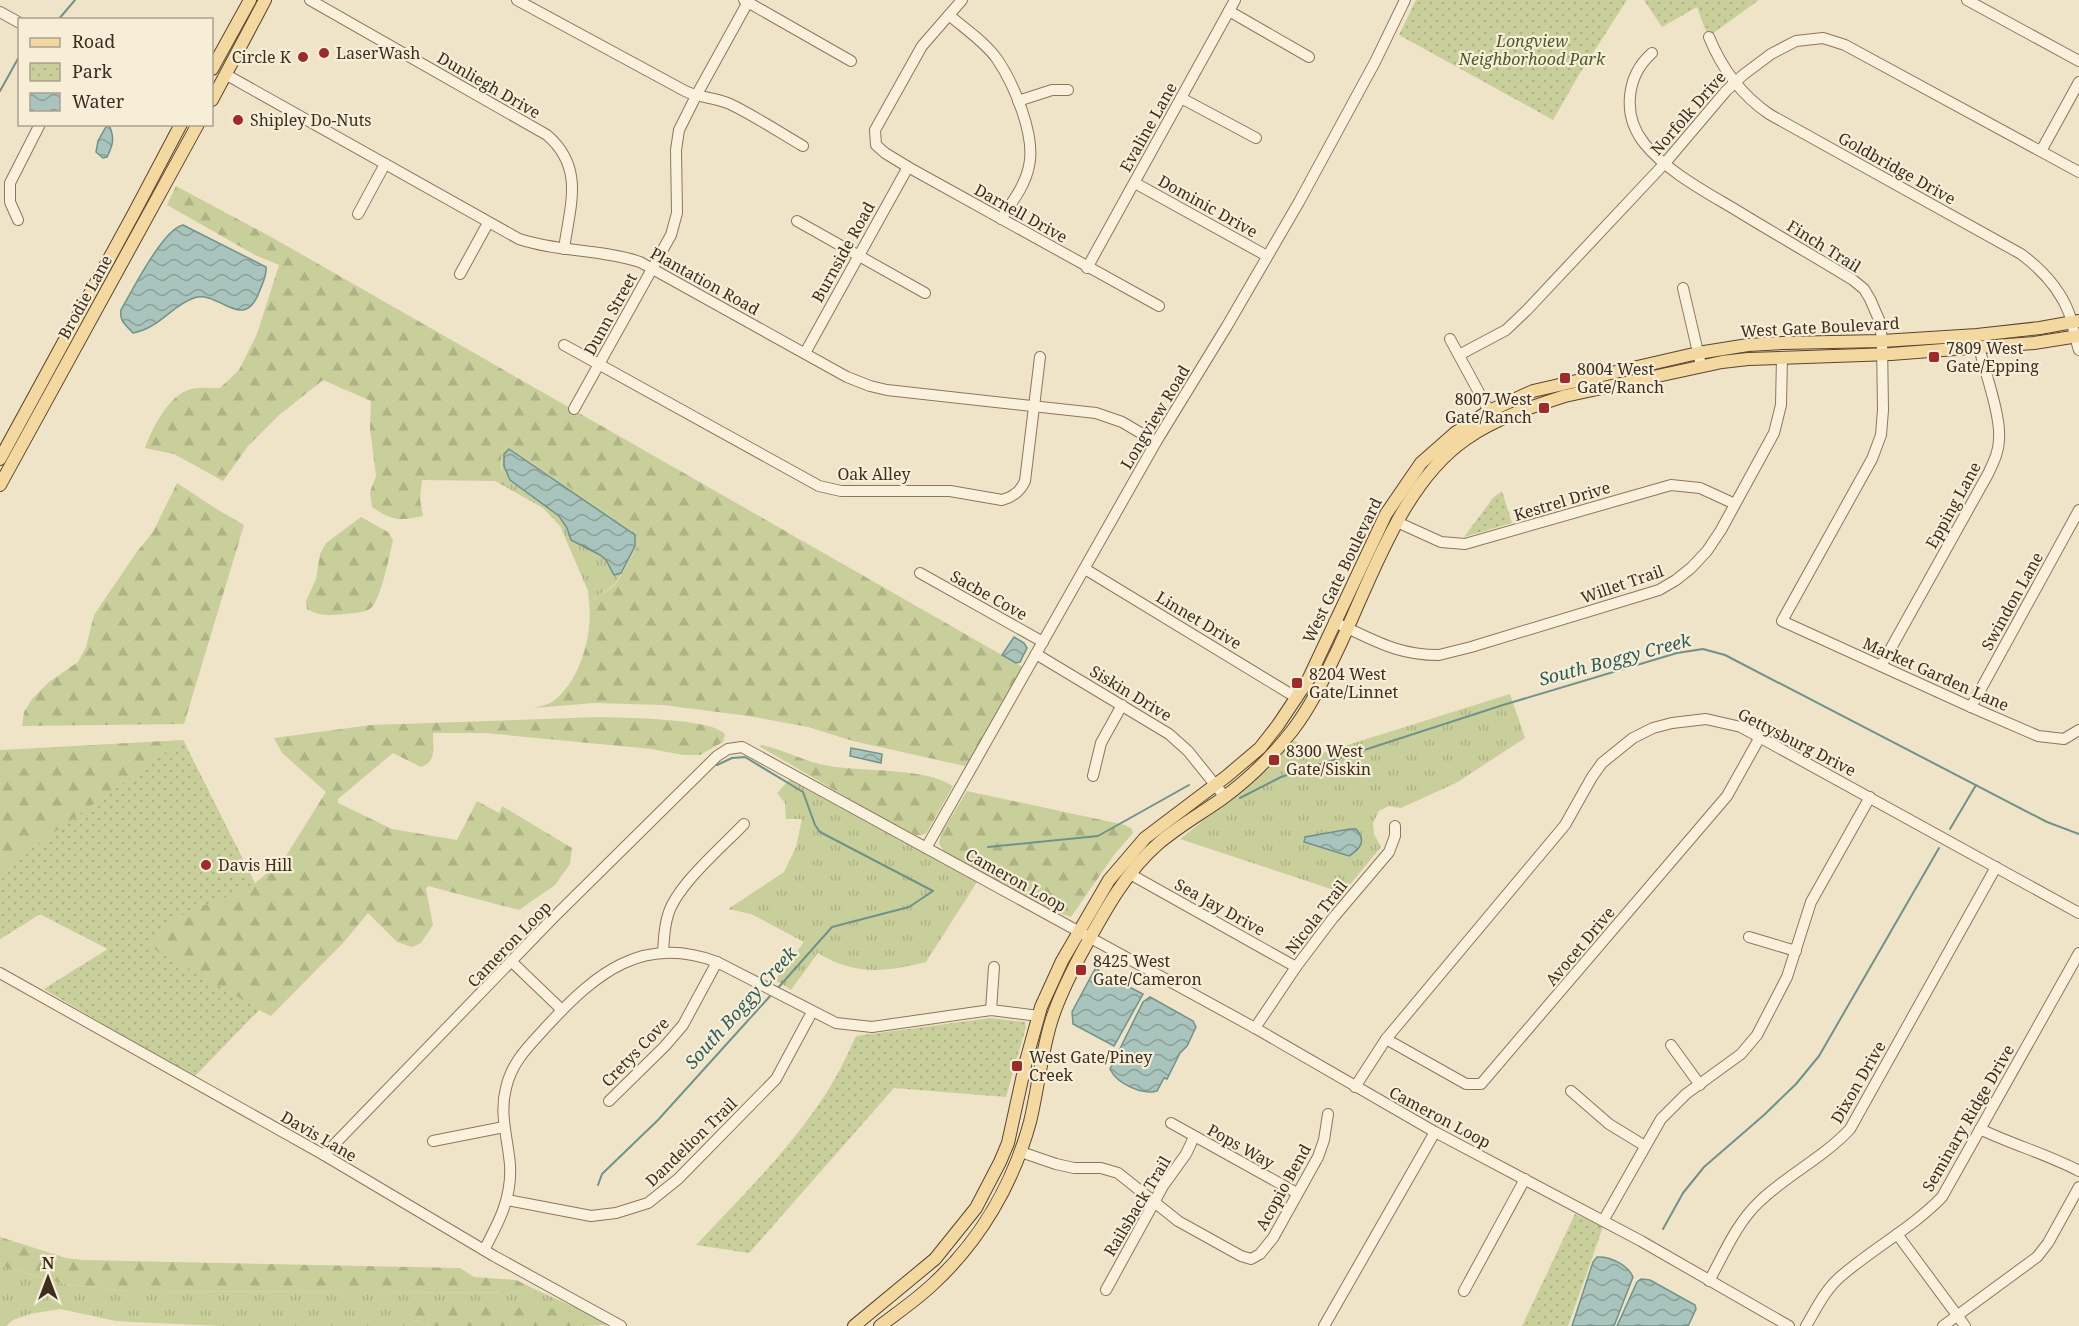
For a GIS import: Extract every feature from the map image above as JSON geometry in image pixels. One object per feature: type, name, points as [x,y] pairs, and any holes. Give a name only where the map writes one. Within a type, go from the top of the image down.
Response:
[{"type":"main road","points":[[213,67],[250,0]]},
{"type":"main road","points":[[213,98],[265,0]]},
{"type":"main road","name":"Brodie Lane","points":[[0,459],[180,126]]},
{"type":"main road","name":"Brodie Lane","points":[[0,485],[195,126]]},
{"type":"main road","name":"West Gate Boulevard","points":[[854,1326],[935,1259],[976,1208],[1006,1148],[1039,1016],[1053,980],[1109,880],[1145,838],[1216,785],[1260,748],[1308,680],[1379,526],[1410,477],[1443,443],[1533,391],[1698,353],[1748,345],[1882,341],[2020,331],[2075,322]]},
{"type":"main road","name":"West Gate Boulevard","points":[[880,1326],[931,1286],[959,1257],[995,1208],[1021,1152],[1051,1020],[1060,996],[1115,895],[1130,874],[1160,843],[1225,797],[1291,732],[1310,705],[1397,522],[1417,491],[1451,450],[1480,430],[1492,416],[1512,414],[1565,396],[1701,366],[1748,359],[1882,354],[2034,343],[2077,336]]},
{"type":"main road","points":[[1021,1152],[1016,1144],[1024,1100],[1022,1084]]},
{"type":"main road","points":[[995,1208],[998,1191],[1009,1160],[1009,1151],[1006,1148]]},
{"type":"street","name":"Dunliegh Drive","points":[[310,0],[555,141],[567,157],[572,176],[564,249]]},
{"type":"street","points":[[518,0],[696,96],[712,98],[731,105],[803,146]]},
{"type":"street","points":[[962,0],[949,15],[996,57],[1018,101],[1029,132],[1030,164],[1021,188],[1001,219]]},
{"type":"street","name":"Evaline Lane","points":[[1088,268],[1235,0]]},
{"type":"street","name":"Longview Road","points":[[926,848],[1156,442],[1267,256],[1375,62],[1405,0]]},
{"type":"street","points":[[1967,0],[2079,61]]},
{"type":"street","points":[[747,1],[851,61]]},
{"type":"street","name":"Dunn Street","points":[[574,409],[671,236],[676,220],[676,142],[684,117],[747,1]]},
{"type":"street","points":[[1229,11],[1309,57]]},
{"type":"street","points":[[0,12],[18,22]]},
{"type":"street","name":"Darnell Drive","points":[[949,15],[922,46],[875,130],[876,145],[885,153],[1001,219],[1159,306]]},
{"type":"street","name":"Goldbridge Drive","points":[[1709,37],[1720,63],[1754,104],[1792,128],[2021,254],[2044,275],[2063,300],[2075,322],[2079,350]]},
{"type":"street","name":"Norfolk Drive","points":[[1460,355],[1506,330],[1665,163],[1734,82],[1771,54],[1796,41],[1823,38],[1845,45],[2079,172]]},
{"type":"street","name":"Finch Trail","points":[[1652,53],[1636,72],[1629,105],[1633,123],[1646,145],[1665,163],[1700,189],[1864,289],[1878,316],[1882,341],[1883,410],[1878,446],[1782,621]]},
{"type":"street","name":"Plantation Road","points":[[225,74],[519,239],[538,245],[629,258],[847,377],[887,390],[1106,415],[1156,442]]},
{"type":"street","points":[[2041,151],[2079,82]]},
{"type":"street","points":[[1018,101],[1052,90],[1068,90]]},
{"type":"street","points":[[1181,98],[1257,138]]},
{"type":"street","points":[[18,220],[10,202],[10,183],[39,126]]},
{"type":"street","points":[[358,214],[385,164]]},
{"type":"street","name":"Burnside Road","points":[[805,353],[908,166]]},
{"type":"street","name":"Dominic Drive","points":[[1135,183],[1267,256]]},
{"type":"street","points":[[797,221],[925,293]]},
{"type":"street","points":[[460,274],[488,223]]},
{"type":"street","points":[[1683,288],[1701,366]]},
{"type":"street","points":[[1450,339],[1492,416]]},
{"type":"street","points":[[564,345],[599,364]]},
{"type":"street","name":"Epping Lane","points":[[1881,666],[1997,454],[1998,424],[1978,347]]},
{"type":"street","points":[[1035,406],[1040,357]]},
{"type":"street","name":"Willet Trail","points":[[1334,622],[1397,651],[1439,655],[1634,598],[1668,585],[1691,568],[1713,542],[1768,447],[1778,425],[1782,395],[1782,357]]},
{"type":"street","name":"Oak Alley","points":[[599,364],[807,481],[841,491],[932,489],[1002,500],[1008,498],[1019,492],[1025,481],[1035,406]]},
{"type":"street","name":"Kestrel Drive","points":[[1397,522],[1441,542],[1465,544],[1671,485],[1700,488],[1735,504]]},
{"type":"street","name":"Swindon Lane","points":[[1971,707],[2079,510]]},
{"type":"street","name":"Linnet Drive","points":[[1085,569],[1297,698]]},
{"type":"street","name":"Sacbe Cove","points":[[921,573],[1043,642]]},
{"type":"street","name":"Market Garden Lane","points":[[1782,621],[2038,736],[2064,739],[2079,730]]},
{"type":"street","name":"Siskin Drive","points":[[1036,654],[1169,734],[1188,751],[1225,797]]},
{"type":"street","points":[[1093,776],[1101,743],[1122,705]]},
{"type":"street","name":"Gettysburg Drive","points":[[1355,1087],[1386,1039],[1559,833],[1602,763],[1617,749],[1653,728],[1706,719],[1723,721],[1741,727],[2079,913]]},
{"type":"street","name":"Avocet Drive","points":[[1386,1039],[1466,1084],[1481,1084],[1727,796],[1760,737]]},
{"type":"street","name":"Cameron Loop","points":[[324,1155],[552,919],[717,756],[728,748],[742,747],[757,753],[1090,939],[1255,1028],[1435,1132],[1603,1221],[1789,1326]]},
{"type":"street","points":[[1603,1221],[1661,1119],[1673,1105],[1741,1054],[1757,1035],[1782,990],[1811,902],[1870,797]]},
{"type":"street","points":[[663,952],[665,926],[673,901],[744,824]]},
{"type":"street","name":"Nicola Trail","points":[[1255,1028],[1296,966],[1389,852],[1395,836],[1395,826]]},
{"type":"street","name":"Dixon Drive","points":[[1709,1281],[1737,1230],[1758,1203],[1838,1142],[1850,1129],[1996,867]]},
{"type":"street","name":"Sea Jay Drive","points":[[1130,874],[1296,966]]},
{"type":"street","points":[[1749,937],[1796,951]]},
{"type":"street","points":[[484,1250],[501,1219],[507,1200],[510,1164],[504,1127],[505,1089],[511,1072],[519,1056],[562,1010],[605,972],[617,965],[645,954],[688,953],[717,962],[836,1023],[873,1027],[992,1010],[1039,1016]]},
{"type":"street","name":"Seminary Ridge Drive","points":[[1806,1326],[1819,1303],[1839,1277],[1925,1213],[1942,1197],[2079,953]]},
{"type":"street","points":[[512,962],[562,1010]]},
{"type":"street","name":"Cretys Cove","points":[[609,1101],[683,1025],[717,962]]},
{"type":"street","points":[[992,1010],[994,966]]},
{"type":"street","name":"Davis Lane","points":[[0,973],[324,1155],[484,1250],[621,1326]]},
{"type":"street","name":"Dandelion Trail","points":[[507,1200],[591,1216],[616,1213],[648,1203],[678,1179],[776,1079],[813,1012]]},
{"type":"street","points":[[1671,1045],[1700,1085]]},
{"type":"street","points":[[1571,1091],[1609,1124],[1645,1146]]},
{"type":"street","name":"Acopio Bend","points":[[1021,1152],[1074,1168],[1109,1170],[1128,1179],[1178,1221],[1241,1256],[1251,1258],[1260,1254],[1273,1238],[1323,1147],[1328,1114]]},
{"type":"street","name":"Pops Way","points":[[1171,1123],[1297,1193]]},
{"type":"street","points":[[433,1141],[504,1127]]},
{"type":"street","points":[[1980,1129],[2079,1171]]},
{"type":"street","points":[[1324,1326],[1435,1132]]},
{"type":"street","name":"Railsback Trail","points":[[1106,1290],[1163,1186],[1186,1154],[1194,1137]]},
{"type":"street","points":[[1464,1291],[1525,1179]]},
{"type":"street","points":[[1943,1326],[2037,1257],[2048,1243],[2079,1187]]},
{"type":"street","points":[[1897,1234],[1965,1326]]},
{"type":"green space","name":"Longview Neighborhood Park","points":[[1416,0],[1627,0],[1553,120],[1399,35]]},
{"type":"green space","points":[[1644,0],[1759,0],[1708,37],[1697,7],[1662,27]]},
{"type":"green space","points":[[176,186],[273,238],[1023,667],[969,767],[853,741],[808,727],[749,716],[663,705],[594,703],[534,708],[552,702],[570,683],[586,643],[589,629],[589,602],[615,585],[640,542],[638,534],[507,445],[502,448],[501,458],[506,487],[495,481],[422,480],[420,499],[423,516],[408,519],[396,519],[372,507],[370,492],[376,476],[370,429],[371,401],[323,380],[278,416],[248,446],[223,481],[174,454],[145,448],[162,414],[175,398],[191,389],[220,388],[239,370],[257,334],[279,265],[255,255],[167,205]]},
{"type":"green space","points":[[507,445],[638,534],[640,542],[614,585],[589,602],[588,591],[560,526],[543,508],[506,487],[502,480],[502,448]]},
{"type":"green space","points":[[177,483],[244,525],[184,724],[22,726],[24,712],[32,699],[49,682],[78,662],[86,647],[94,615],[153,532]]},
{"type":"green space","points":[[1502,491],[1512,523],[1464,537],[1493,498]]},
{"type":"green space","points":[[361,517],[388,532],[393,540],[385,576],[375,603],[365,611],[339,615],[320,614],[307,609],[306,601],[316,579],[320,554],[326,543]]},
{"type":"green space","points":[[1510,694],[1525,738],[1456,783],[1401,808],[1389,806],[1379,811],[1373,823],[1374,834],[1381,847],[1343,893],[1180,839],[1268,769],[1292,740],[1322,753]]},
{"type":"green space","points":[[600,717],[685,722],[703,725],[725,734],[723,742],[700,755],[486,733],[433,733],[432,758],[421,767],[393,753],[338,799],[338,803],[392,829],[457,840],[477,801],[499,813],[502,806],[572,848],[570,864],[555,885],[519,910],[428,886],[426,889],[433,925],[421,943],[412,947],[397,942],[368,913],[344,942],[271,1016],[259,1010],[194,1077],[44,989],[108,949],[40,914],[0,939],[0,750],[183,740],[255,883],[284,859],[326,792],[282,753],[274,738],[371,725]]},
{"type":"green space","points":[[183,740],[254,883],[179,917],[146,944],[259,1009],[194,1077],[44,989],[108,949],[40,914],[0,939],[0,871]]},
{"type":"green space","points":[[759,746],[829,766],[910,773],[941,780],[953,786],[927,832],[923,835],[916,835]]},
{"type":"green space","points":[[791,778],[977,882],[926,962],[884,970],[858,969],[845,966],[818,953],[791,990],[775,980],[804,942],[751,914],[728,909],[784,872],[796,847],[802,819],[786,819],[785,803],[777,793]]},
{"type":"green space","points":[[967,791],[1125,825],[1131,828],[1133,833],[1114,855],[1071,917],[1052,911],[944,851],[939,844],[941,834]]},
{"type":"green space","points":[[990,1018],[1025,1022],[1026,1027],[1006,1097],[894,1088],[749,1253],[696,1245],[762,1176],[807,1121],[831,1086],[856,1036]]},
{"type":"green space","points":[[1575,1214],[1603,1227],[1568,1326],[1522,1326]]},
{"type":"green space","points":[[0,1237],[66,1258],[83,1260],[460,1268],[474,1277],[516,1280],[543,1293],[127,1291],[65,1284],[0,1266]]},
{"type":"green space","points":[[0,1266],[65,1284],[127,1291],[543,1293],[607,1325],[582,1326],[580,1321],[414,1320],[430,1326],[221,1326],[116,1321],[60,1309],[30,1314],[13,1320],[6,1326],[0,1326]]},
{"type":"green space","points":[[414,1304],[562,1309],[575,1314],[582,1326],[430,1326],[412,1316],[409,1309]]},
{"type":"water","points":[[106,126],[109,126],[113,141],[107,157],[103,158],[96,152],[98,141]]},
{"type":"water","points":[[183,225],[266,267],[265,276],[254,303],[246,309],[239,310],[213,299],[194,298],[186,301],[158,322],[133,333],[122,320],[121,310],[157,249],[166,237]]},
{"type":"water","points":[[509,449],[635,535],[635,546],[621,573],[614,575],[606,560],[600,555],[571,540],[559,516],[510,480],[504,466],[504,454]]},
{"type":"water","points":[[1014,637],[1024,643],[1027,648],[1020,662],[1016,663],[1002,655]]},
{"type":"water","points":[[851,748],[882,754],[881,763],[850,756]]},
{"type":"water","points":[[1356,829],[1362,841],[1359,848],[1349,856],[1304,842],[1305,837]]},
{"type":"water","points":[[1096,967],[1100,972],[1143,994],[1114,1046],[1073,1024],[1072,1012]]},
{"type":"water","points":[[1150,997],[1193,1021],[1196,1027],[1167,1079],[1164,1078],[1157,1091],[1151,1092],[1137,1090],[1124,1084],[1110,1069],[1143,1002]]},
{"type":"water","points":[[1597,1257],[1618,1262],[1633,1277],[1614,1326],[1572,1326],[1593,1262]]},
{"type":"water","points":[[1641,1279],[1650,1280],[1695,1305],[1696,1309],[1688,1326],[1617,1326],[1637,1282]]},
{"type":"waterway","points":[[60,18],[75,0]]},
{"type":"waterway","points":[[0,91],[18,59]]},
{"type":"waterway","name":"South Boggy Creek","points":[[1240,798],[1281,777],[1503,705],[1677,653],[1703,649],[1725,655],[2047,822],[2079,834]]},
{"type":"waterway","points":[[717,765],[732,758],[745,757],[803,792],[815,825],[820,832],[933,891],[909,907],[832,927],[777,989]]},
{"type":"waterway","name":"South Boggy Creek","points":[[988,847],[1098,836],[1189,785]]},
{"type":"waterway","points":[[1950,829],[1976,785]]},
{"type":"waterway","points":[[1663,1229],[1683,1193],[1704,1167],[1764,1115],[1796,1084],[1819,1056],[1939,848]]},
{"type":"waterway","name":"South Boggy Creek","points":[[598,1185],[602,1174],[658,1120],[771,995]]},
{"type":"place","name":"LaserWash","points":[[324,53]]},
{"type":"place","name":"Circle K","points":[[303,57]]},
{"type":"place","name":"Shipley Do-Nuts","points":[[238,120]]},
{"type":"place","name":"7809 West Gate/Epping","points":[[1934,357]]},
{"type":"place","name":"8004 West Gate/Ranch","points":[[1565,378]]},
{"type":"place","name":"8007 West Gate/Ranch","points":[[1544,408]]},
{"type":"place","name":"8204 West Gate/Linnet","points":[[1297,683]]},
{"type":"place","name":"8300 West Gate/Siskin","points":[[1274,760]]},
{"type":"place","name":"Davis Hill","points":[[206,865]]},
{"type":"place","name":"8425 West Gate/Cameron","points":[[1081,970]]},
{"type":"place","name":"West Gate/Piney Creek","points":[[1017,1066]]}]
